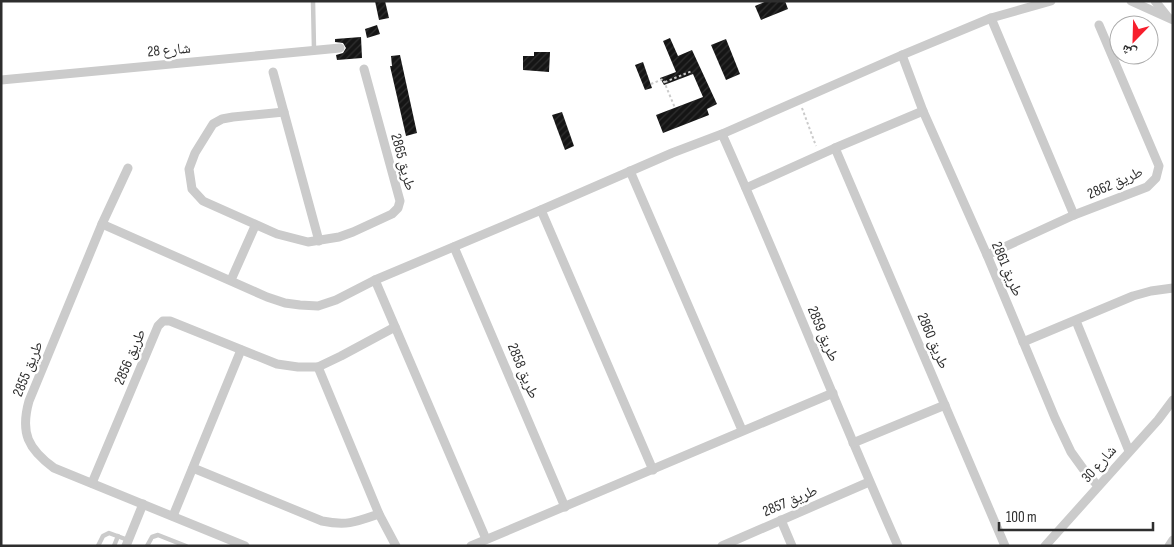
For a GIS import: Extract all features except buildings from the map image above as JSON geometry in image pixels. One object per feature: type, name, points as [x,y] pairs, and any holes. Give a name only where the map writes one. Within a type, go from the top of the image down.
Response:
[{"type":"street","points":[[102,224],[285,303],[318,306],[336,300],[375,280],[630,171],[722,134],[902,55],[991,18],[1051,1]]},
{"type":"street","points":[[1131,1],[1170,18]]},
{"type":"street","points":[[1155,1],[1170,18]]},
{"type":"street","points":[[991,18],[1074,215]]},
{"type":"street","name":"طريق 2862","points":[[987,255],[1074,215],[1147,187],[1156,178],[1159,166],[1099,25]]},
{"type":"street","name":"شارع 28","points":[[1,80],[340,48]]},
{"type":"street","name":"طريق 2861","points":[[902,55],[923,111],[1071,452],[1098,486]]},
{"type":"street","name":"طريق 2865","points":[[284,112],[222,118],[213,124],[195,153],[189,169],[192,189],[203,201],[255,226],[286,238],[308,242],[353,232],[392,214],[398,208],[400,201],[364,69]]},
{"type":"street","points":[[273,72],[318,241]]},
{"type":"street","points":[[746,188],[923,111]]},
{"type":"street","name":"طريق 2859","points":[[722,134],[854,442],[869,482],[898,546]]},
{"type":"street","name":"طريق 2860","points":[[835,148],[1005,546]]},
{"type":"street","name":"طريق 2855","points":[[128,168],[102,224],[29,401],[24,418],[32,448],[54,468],[241,545]]},
{"type":"street","points":[[630,171],[742,430]]},
{"type":"street","points":[[542,210],[653,470]]},
{"type":"street","points":[[231,280],[255,226]]},
{"type":"street","name":"طريق 2858","points":[[454,247],[565,507]]},
{"type":"street","points":[[375,280],[486,539]]},
{"type":"street","points":[[1023,342],[1133,296],[1173,288]]},
{"type":"street","name":"طريق 2856","points":[[92,483],[158,326],[163,322],[170,320],[277,364],[298,367],[318,366],[395,327]]},
{"type":"street","points":[[1076,321],[1129,451]]},
{"type":"street","points":[[173,516],[241,350]]},
{"type":"street","points":[[318,366],[379,514],[396,546]]},
{"type":"street","points":[[471,546],[653,470],[742,430],[833,394]]},
{"type":"street","name":"شارع 30","points":[[1045,546],[1158,420],[1173,400]]},
{"type":"street","points":[[854,442],[944,405]]},
{"type":"street","points":[[193,468],[322,521],[352,524],[379,514]]},
{"type":"street","name":"طريق 2857","points":[[722,546],[869,482]]},
{"type":"street","points":[[127,543],[143,504]]},
{"type":"street","points":[[781,520],[792,546]]},
{"type":"street","points":[[1169,546],[1173,540]]},
{"type":"lane","points":[[313,1],[314,49]]},
{"type":"lane","points":[[98,546],[103,536],[109,533],[118,536],[127,543]]},
{"type":"lane","points":[[147,546],[152,537],[158,535],[186,546]]},
{"type":"lane","points":[[114,546],[118,536]]},
{"type":"path","points":[[665,82],[692,71]]},
{"type":"path","points":[[651,84],[664,78],[675,108]]},
{"type":"path","points":[[799,100],[819,155]]}]
